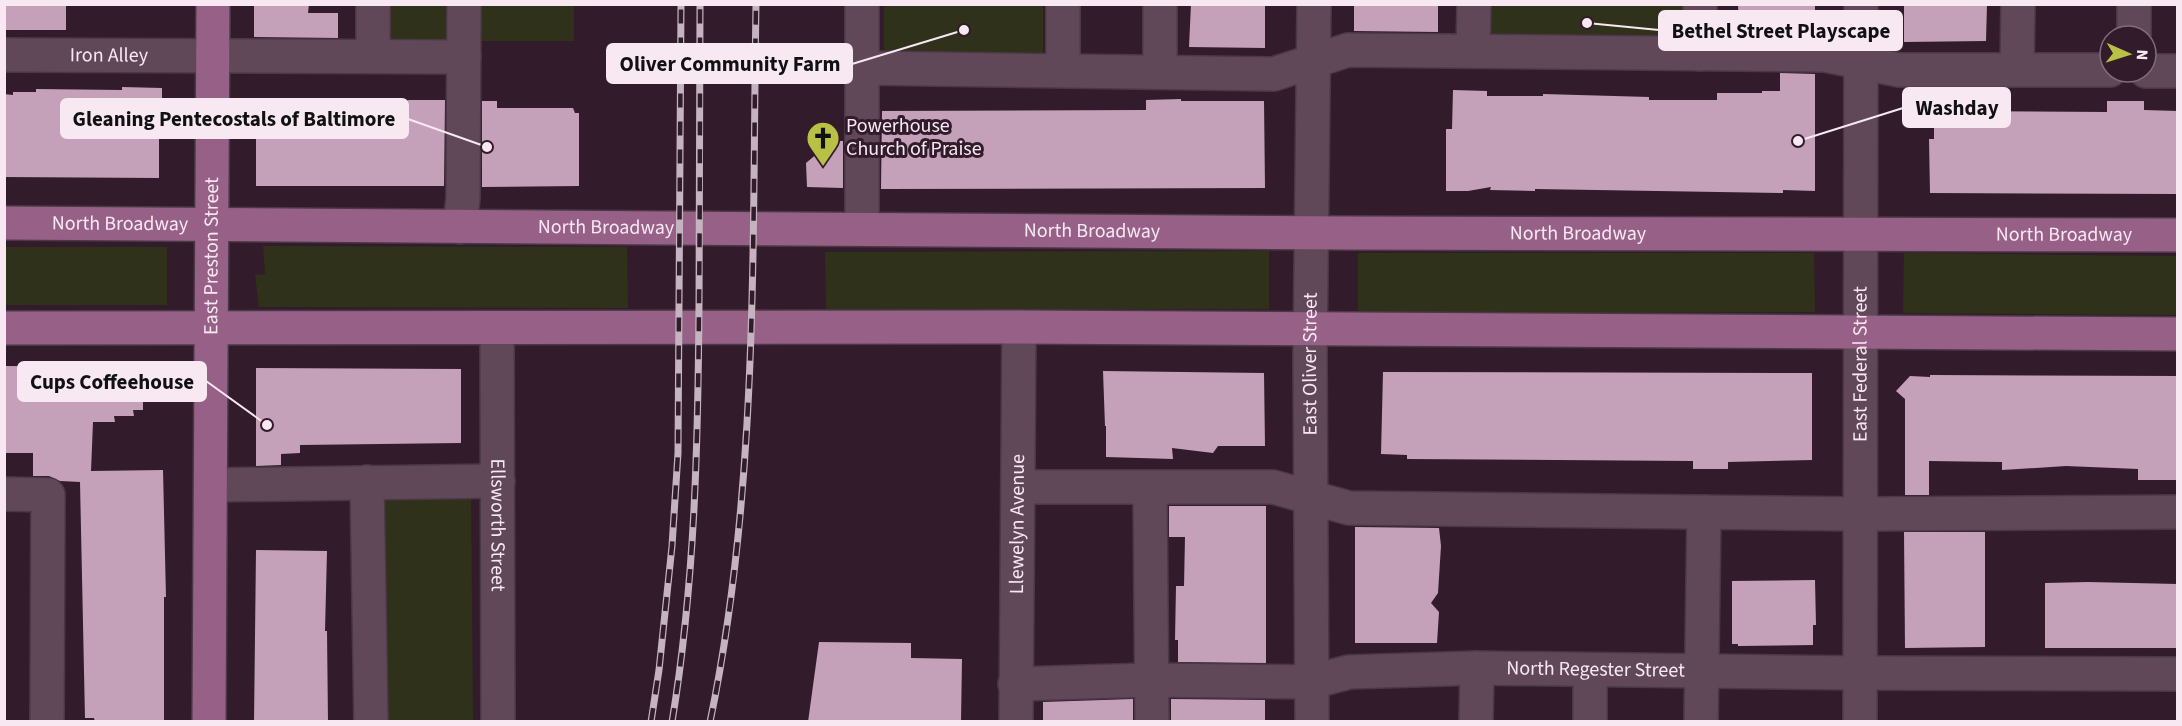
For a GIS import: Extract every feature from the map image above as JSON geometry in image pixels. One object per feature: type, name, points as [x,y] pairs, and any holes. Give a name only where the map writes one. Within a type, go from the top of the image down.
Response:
[{"type":"main road","name":"East Preston Street","points":[[210,722],[213,4]]},
{"type":"main road","name":"North Broadway","points":[[4,223],[2178,235]]},
{"type":"main road","points":[[4,328],[1019,327],[2178,334]]},
{"type":"street","points":[[373,4],[373,56]]},
{"type":"street","points":[[460,227],[463,198],[464,4]]},
{"type":"street","points":[[861,229],[862,4]]},
{"type":"street","points":[[1063,4],[1063,70]]},
{"type":"street","points":[[1160,4],[1160,72]]},
{"type":"street","name":"East Oliver Street","points":[[1312,722],[1311,329],[1314,4]]},
{"type":"street","points":[[1473,51],[1474,4]]},
{"type":"street","points":[[1700,4],[1700,54]]},
{"type":"street","name":"East Federal Street","points":[[1860,722],[1861,4]]},
{"type":"street","points":[[2016,69],[2018,4]]},
{"type":"street","points":[[2134,4],[2134,24]]},
{"type":"street","points":[[863,68],[1274,74],[1348,50],[1825,54],[1899,70],[2098,70]]},
{"type":"street","name":"Iron Alley","points":[[4,55],[464,57]]},
{"type":"street","points":[[2158,71],[2178,71]]},
{"type":"street","name":"Llewelyn Avenue","points":[[1016,722],[1019,327]]},
{"type":"street","name":"Ellsworth Street","points":[[497,329],[498,722]]},
{"type":"street","points":[[211,485],[498,481]]},
{"type":"street","points":[[367,482],[370,722]]},
{"type":"street","points":[[1019,488],[1274,487],[1349,508],[1860,514],[2178,512]]},
{"type":"street","points":[[1150,488],[1152,722]]},
{"type":"street","points":[[4,494],[48,495],[47,722]]},
{"type":"street","points":[[1701,722],[1704,512]]},
{"type":"street","points":[[1476,722],[1477,668]]},
{"type":"street","name":"North Regester Street","points":[[1015,684],[1152,680],[1311,682],[1349,672],[1477,668],[1860,674],[2178,674]]},
{"type":"street","points":[[1590,670],[1590,722]]},
{"type":"green space","points":[[379,5],[456,5],[455,47],[379,46]]},
{"type":"green space","points":[[474,5],[574,5],[574,41],[474,41]]},
{"type":"green space","points":[[884,5],[1043,5],[1043,56],[884,57]]},
{"type":"green space","points":[[1483,5],[1690,5],[1690,45],[1483,41]]},
{"type":"green space","points":[[263,246],[627,247],[628,308],[259,307],[255,275],[265,274]]},
{"type":"green space","points":[[5,247],[167,247],[167,305],[5,305]]},
{"type":"green space","points":[[1269,251],[1269,309],[826,310],[825,252]]},
{"type":"green space","points":[[1358,253],[1814,253],[1815,312],[1358,314]]},
{"type":"green space","points":[[1904,253],[2177,256],[2177,315],[1903,313]]},
{"type":"green space","points":[[379,488],[471,488],[473,721],[380,721]]},
{"type":"building","points":[[4,4],[66,4],[66,30],[4,30]]},
{"type":"building","points":[[254,4],[309,4],[308,13],[338,13],[338,38],[254,37]]},
{"type":"building","points":[[1191,4],[1265,4],[1265,48],[1189,47]]},
{"type":"building","points":[[1354,4],[1438,4],[1438,32],[1354,31]]},
{"type":"building","points":[[1738,4],[1815,4],[1815,36],[1739,35]]},
{"type":"building","points":[[1904,4],[1987,4],[1986,41],[1904,42]]},
{"type":"building","points":[[1780,73],[1815,74],[1815,191],[1783,190],[1783,193],[1535,189],[1535,191],[1490,190],[1491,187],[1468,191],[1446,191],[1446,129],[1452,129],[1453,90],[1487,91],[1487,96],[1543,96],[1543,94],[1649,97],[1649,100],[1717,100],[1717,93],[1780,91]]},
{"type":"building","points":[[122,87],[162,88],[162,119],[159,119],[159,178],[4,177],[4,94],[36,92],[36,89],[122,90]]},
{"type":"building","points":[[1181,99],[1181,101],[1264,101],[1265,188],[881,189],[882,111],[1146,110],[1146,100]]},
{"type":"building","points":[[409,100],[445,100],[444,186],[256,186],[256,122],[334,120],[346,102],[401,103]]},
{"type":"building","points":[[482,101],[497,101],[497,108],[573,108],[575,113],[579,113],[579,186],[482,187]]},
{"type":"building","points":[[2107,101],[2144,101],[2144,110],[2178,111],[2178,194],[1930,193],[1929,139],[1934,139],[1934,120],[1940,111],[2107,112]]},
{"type":"building","points":[[832,141],[843,141],[843,188],[807,187],[806,163]]},
{"type":"building","points":[[4,366],[163,367],[162,391],[143,391],[143,410],[133,410],[134,416],[114,416],[115,422],[93,422],[91,471],[163,470],[166,597],[164,597],[164,722],[95,722],[94,718],[85,718],[80,482],[60,481],[49,476],[33,476],[33,453],[4,453]]},
{"type":"building","points":[[256,368],[461,369],[461,443],[300,445],[300,453],[281,454],[281,465],[256,466]]},
{"type":"building","points":[[1103,371],[1264,373],[1265,446],[1218,446],[1213,453],[1172,448],[1173,459],[1106,457]]},
{"type":"building","points":[[1383,372],[1812,373],[1812,460],[1728,462],[1728,469],[1693,469],[1693,461],[1407,459],[1407,455],[1381,454]]},
{"type":"building","points":[[1930,375],[2178,376],[2176,480],[2138,480],[2138,469],[2066,466],[2002,470],[2002,462],[1929,461],[1929,495],[1905,495],[1905,399],[1896,391],[1910,376],[1930,377]]},
{"type":"building","points":[[1169,506],[1266,506],[1266,663],[1178,662],[1178,640],[1175,640],[1176,586],[1184,586],[1185,537],[1169,537]]},
{"type":"building","points":[[1355,527],[1439,528],[1441,546],[1438,593],[1431,603],[1439,612],[1437,643],[1355,643]]},
{"type":"building","points":[[1904,532],[1985,532],[1985,647],[1905,648]]},
{"type":"building","points":[[256,550],[327,551],[325,631],[327,631],[328,722],[254,722]]},
{"type":"building","points":[[1815,580],[1816,625],[1813,625],[1813,645],[1738,646],[1738,644],[1732,644],[1732,581]]},
{"type":"building","points":[[2045,583],[2178,584],[2178,648],[2045,648]]},
{"type":"building","points":[[819,642],[911,643],[911,658],[962,659],[961,722],[808,722]]},
{"type":"building","points":[[1133,699],[1133,722],[1043,722],[1043,702]]},
{"type":"building","points":[[1171,699],[1265,700],[1265,722],[1171,722]]},
{"type":"railway","points":[[651,722],[672,546],[678,453],[681,4]]},
{"type":"railway","points":[[672,722],[686,618],[694,514],[698,357],[700,4]]},
{"type":"railway","points":[[710,722],[726,633],[745,455],[753,274],[756,4]]},
{"type":"place","name":"Bethel Street Playscape","points":[[1587,23]]},
{"type":"place","name":"Oliver Community Farm","points":[[964,30]]},
{"type":"place","name":"Washday","points":[[1798,141]]},
{"type":"place","name":"Gleaning Pentecostals of Baltimore","points":[[487,147]]},
{"type":"place","name":"Powerhouse Church of Praise","points":[[823,167]]},
{"type":"place","name":"Cups Coffeehouse","points":[[267,425]]}]
